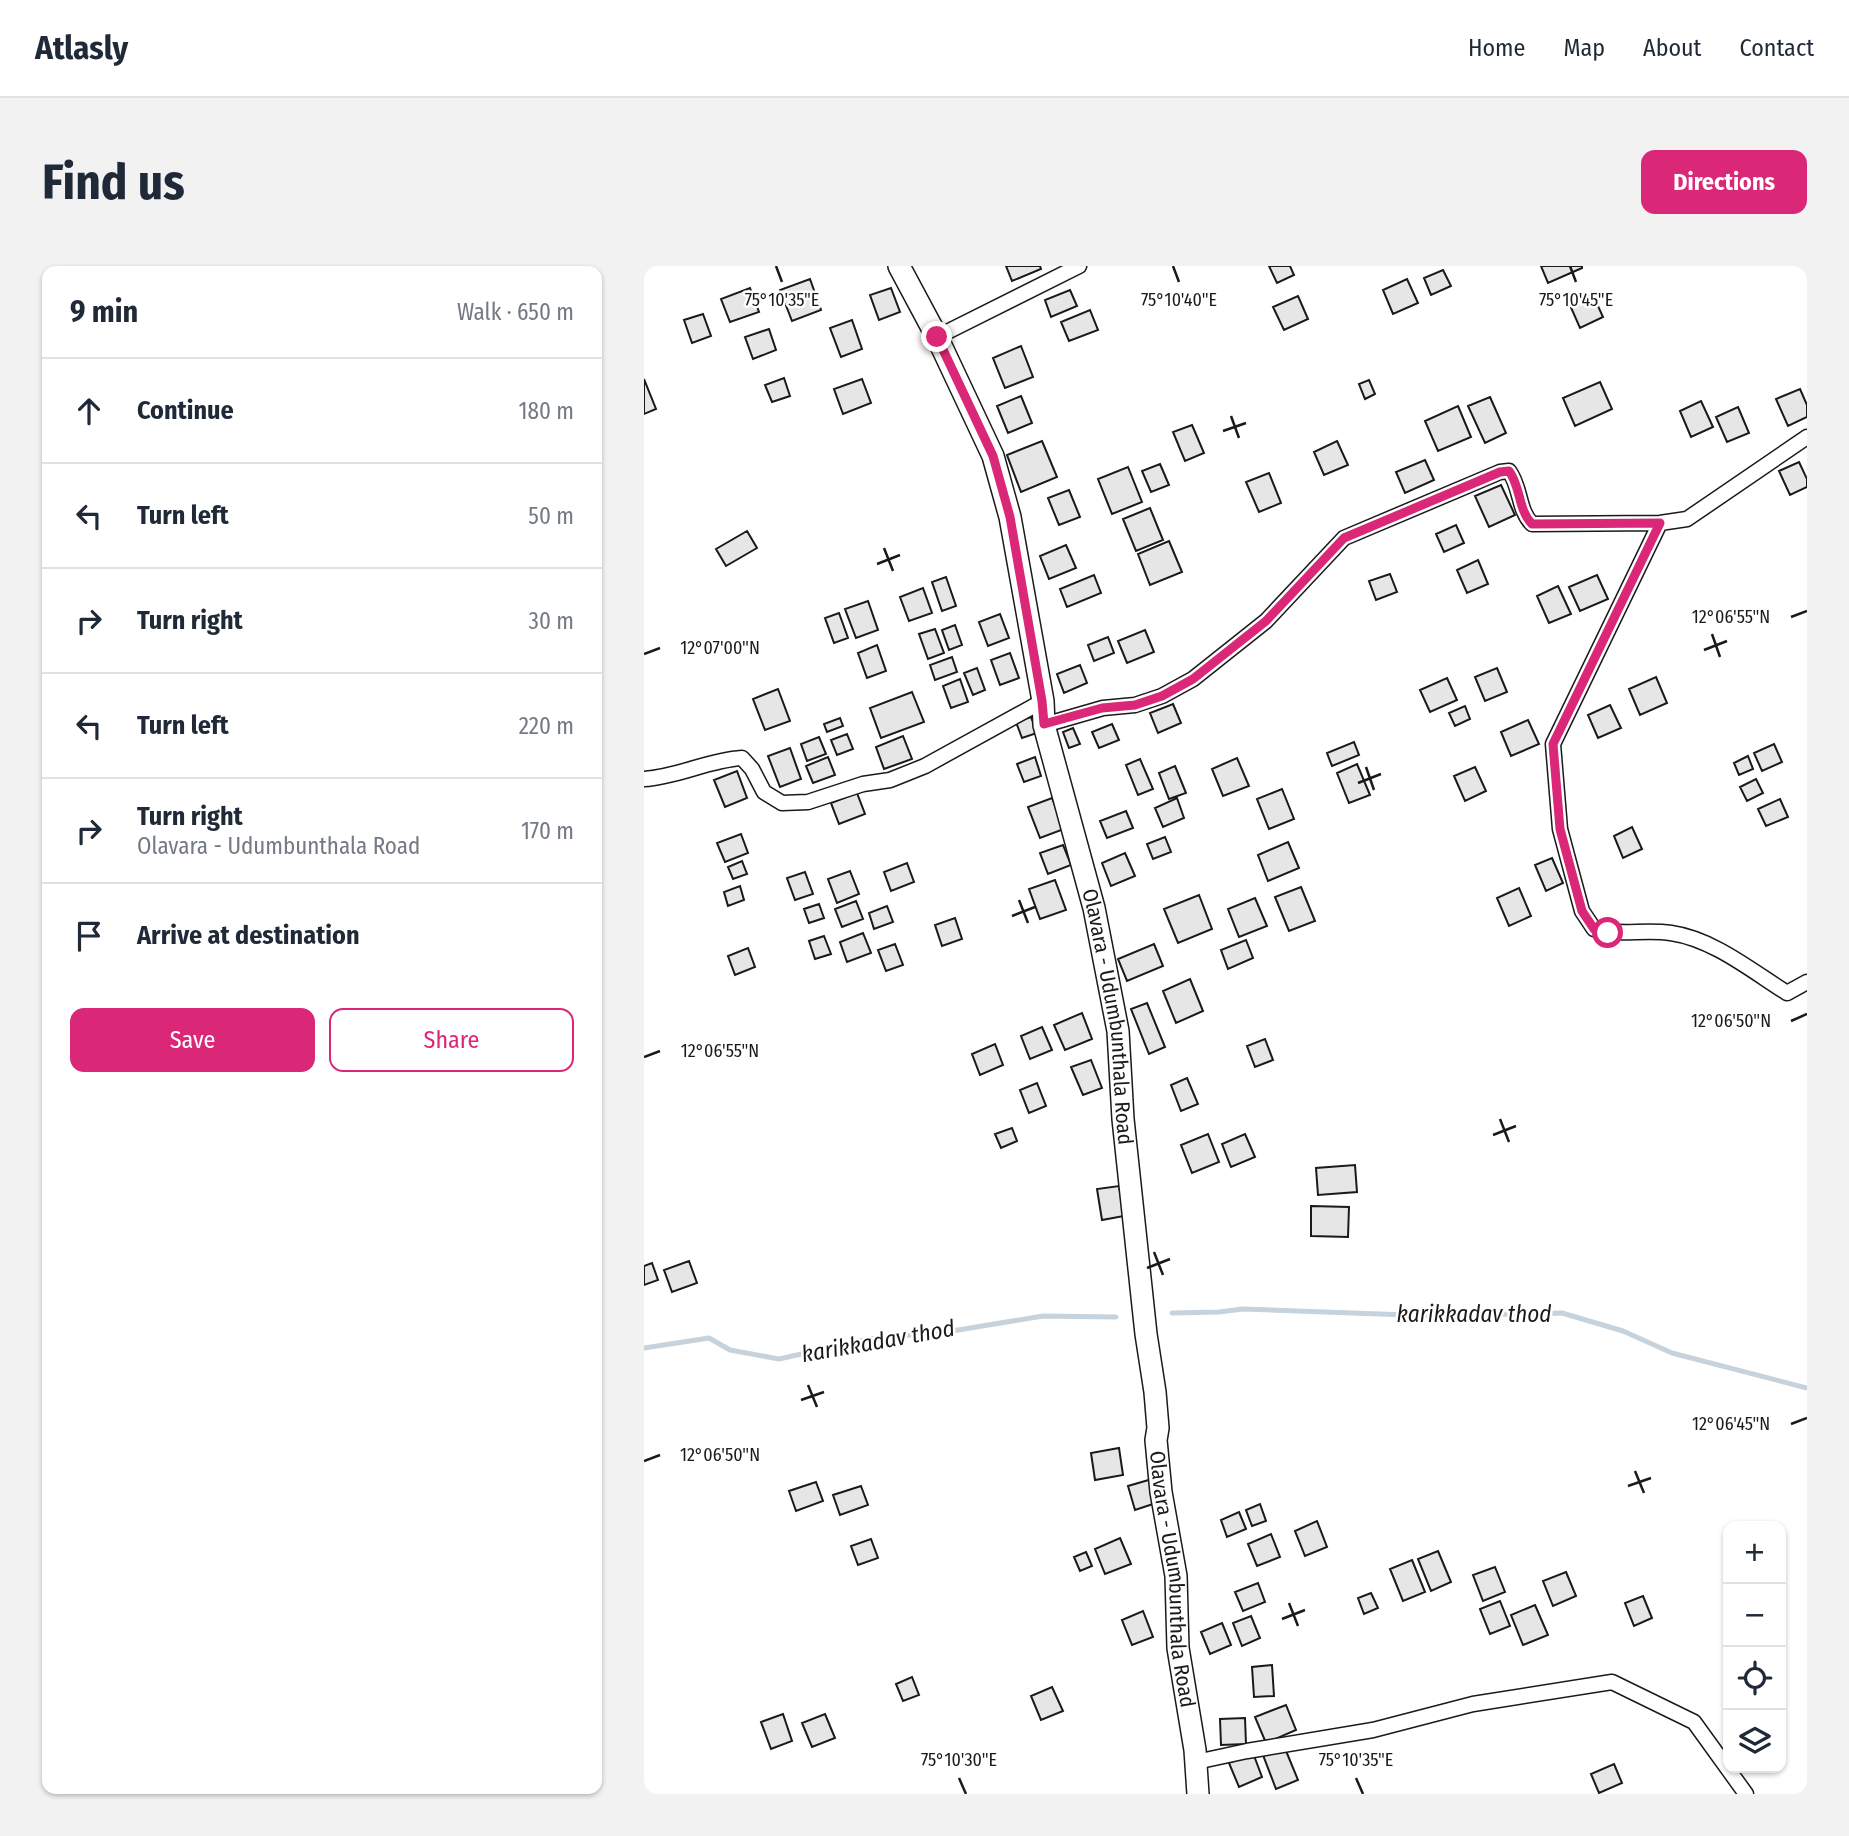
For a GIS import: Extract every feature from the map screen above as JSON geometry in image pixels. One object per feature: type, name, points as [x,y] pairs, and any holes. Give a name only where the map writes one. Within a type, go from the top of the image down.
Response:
[{"type":"main road","name":"Olavara - Udumbunthala Road","points":[[900,266],[993,456],[1017,554],[1044,724],[1094,908],[1118,1031],[1123,1119],[1146,1334],[1155,1392],[1161,1492],[1176,1576],[1178,1648],[1196,1762],[1198,1794]]},
{"type":"street","points":[[937,337],[1079,266]]},
{"type":"street","points":[[1044,724],[1102,708],[1135,705],[1162,696],[1193,679],[1266,621],[1344,538],[1500,472],[1509,471],[1516,480],[1526,518],[1532,524],[1660,523],[1687,519],[1807,437]]},
{"type":"street","points":[[1660,523],[1553,744],[1560,829],[1582,911],[1594,929],[1608,933],[1671,933],[1705,943],[1787,993],[1807,982]]},
{"type":"street","points":[[644,779],[663,778],[723,759],[742,758],[752,769],[764,792],[782,803],[808,802],[863,784],[890,780],[925,766],[1042,701]]},
{"type":"street","points":[[1196,1762],[1373,1730],[1473,1704],[1612,1682],[1694,1723],[1746,1794]]},
{"type":"building","points":[[1006,266],[1040,266],[1041,269],[1012,281]]},
{"type":"building","points":[[1269,266],[1290,266],[1294,275],[1277,283]]},
{"type":"building","points":[[1541,266],[1582,266],[1582,268],[1548,283]]},
{"type":"building","points":[[1443,270],[1451,286],[1431,295],[1424,278]]},
{"type":"building","points":[[810,279],[821,310],[792,321],[780,290]]},
{"type":"building","points":[[1407,279],[1418,303],[1393,314],[1383,290]]},
{"type":"building","points":[[750,288],[759,312],[730,322],[721,299]]},
{"type":"building","points":[[891,288],[900,312],[879,320],[870,295]]},
{"type":"building","points":[[1070,290],[1077,306],[1051,317],[1045,300]]},
{"type":"building","points":[[1592,293],[1603,317],[1580,328],[1569,303]]},
{"type":"building","points":[[1298,296],[1308,319],[1284,330],[1273,307]]},
{"type":"building","points":[[1090,310],[1098,330],[1069,341],[1061,322]]},
{"type":"building","points":[[703,314],[711,336],[692,343],[684,320]]},
{"type":"building","points":[[852,320],[862,349],[841,357],[830,328]]},
{"type":"building","points":[[769,329],[776,350],[753,359],[745,337]]},
{"type":"building","points":[[1021,346],[1033,377],[1005,388],[993,358]]},
{"type":"building","points":[[784,378],[790,396],[772,402],[765,385]]},
{"type":"building","points":[[644,379],[656,409],[644,414]]},
{"type":"building","points":[[862,379],[871,403],[843,414],[834,389]]},
{"type":"building","points":[[1369,380],[1375,394],[1365,399],[1359,384]]},
{"type":"building","points":[[1600,382],[1612,409],[1575,426],[1563,398]]},
{"type":"building","points":[[1800,389],[1807,405],[1807,417],[1788,426],[1776,399]]},
{"type":"building","points":[[1021,396],[1032,423],[1008,433],[997,406]]},
{"type":"building","points":[[1490,397],[1506,433],[1485,443],[1468,406]]},
{"type":"building","points":[[1701,401],[1713,427],[1691,437],[1680,411]]},
{"type":"building","points":[[1458,406],[1471,437],[1438,451],[1425,421]]},
{"type":"building","points":[[1738,407],[1749,433],[1727,442],[1716,417]]},
{"type":"building","points":[[1192,425],[1204,453],[1185,461],[1173,432]]},
{"type":"building","points":[[1042,441],[1057,477],[1021,492],[1007,455]]},
{"type":"building","points":[[1337,441],[1348,465],[1324,475],[1314,452]]},
{"type":"building","points":[[1425,460],[1434,480],[1405,493],[1396,472]]},
{"type":"building","points":[[1799,462],[1807,479],[1807,487],[1790,495],[1779,471]]},
{"type":"building","points":[[1160,464],[1169,485],[1151,492],[1142,471]]},
{"type":"building","points":[[1128,467],[1142,502],[1112,514],[1098,479]]},
{"type":"building","points":[[1269,473],[1281,503],[1259,512],[1246,482]]},
{"type":"building","points":[[1501,485],[1515,515],[1489,527],[1475,496]]},
{"type":"building","points":[[1069,490],[1080,517],[1059,525],[1048,498]]},
{"type":"building","points":[[1150,508],[1163,540],[1136,551],[1123,519]]},
{"type":"building","points":[[1456,525],[1464,543],[1444,552],[1436,534]]},
{"type":"building","points":[[747,531],[757,548],[726,566],[716,549]]},
{"type":"building","points":[[1169,541],[1182,572],[1150,585],[1138,554]]},
{"type":"building","points":[[1066,545],[1076,568],[1049,579],[1040,556]]},
{"type":"building","points":[[1478,560],[1488,584],[1467,593],[1457,570]]},
{"type":"building","points":[[1390,574],[1397,592],[1376,600],[1369,581]]},
{"type":"building","points":[[1094,575],[1101,593],[1067,607],[1060,589]]},
{"type":"building","points":[[1597,575],[1608,599],[1580,611],[1569,587]]},
{"type":"building","points":[[946,577],[956,606],[942,611],[932,582]]},
{"type":"building","points":[[1558,586],[1571,614],[1549,623],[1537,596]]},
{"type":"building","points":[[923,588],[932,613],[909,621],[900,597]]},
{"type":"building","points":[[868,601],[878,630],[856,638],[845,609]]},
{"type":"building","points":[[839,613],[848,638],[834,643],[825,618]]},
{"type":"building","points":[[1000,614],[1009,638],[988,646],[979,622]]},
{"type":"building","points":[[955,625],[962,645],[949,650],[942,630]]},
{"type":"building","points":[[935,629],[944,653],[928,659],[919,634]]},
{"type":"building","points":[[1145,630],[1154,652],[1127,663],[1118,641]]},
{"type":"building","points":[[1108,637],[1114,653],[1094,661],[1088,645]]},
{"type":"building","points":[[877,645],[886,671],[867,678],[858,653]]},
{"type":"building","points":[[1010,653],[1019,678],[1000,685],[991,660]]},
{"type":"building","points":[[952,657],[957,672],[935,680],[930,665]]},
{"type":"building","points":[[1080,665],[1087,683],[1064,693],[1057,674]]},
{"type":"building","points":[[977,668],[985,690],[973,695],[964,673]]},
{"type":"building","points":[[1497,668],[1507,692],[1485,701],[1475,677]]},
{"type":"building","points":[[1656,677],[1667,703],[1640,715],[1629,689]]},
{"type":"building","points":[[1447,678],[1457,700],[1430,712],[1420,690]]},
{"type":"building","points":[[960,679],[968,702],[951,708],[943,686]]},
{"type":"building","points":[[778,689],[790,721],[765,730],[753,699]]},
{"type":"building","points":[[912,692],[924,722],[881,738],[870,708]]},
{"type":"building","points":[[1173,704],[1181,723],[1158,733],[1150,713]]},
{"type":"building","points":[[1610,705],[1621,728],[1598,738],[1588,715]]},
{"type":"building","points":[[1465,706],[1470,719],[1455,726],[1449,713]]},
{"type":"building","points":[[1031,717],[1037,733],[1022,738],[1016,722]]},
{"type":"building","points":[[840,718],[843,726],[827,732],[824,724]]},
{"type":"building","points":[[1528,720],[1539,744],[1511,756],[1501,732]]},
{"type":"building","points":[[1112,724],[1119,740],[1099,748],[1092,732]]},
{"type":"building","points":[[1073,728],[1080,744],[1069,748],[1063,732]]},
{"type":"building","points":[[847,734],[853,749],[837,755],[831,740]]},
{"type":"building","points":[[903,736],[912,759],[884,769],[876,747]]},
{"type":"building","points":[[819,737],[826,754],[807,761],[801,744]]},
{"type":"building","points":[[1354,742],[1359,755],[1332,766],[1327,753]]},
{"type":"building","points":[[1774,744],[1782,762],[1762,771],[1754,753]]},
{"type":"building","points":[[790,748],[801,779],[780,787],[768,756]]},
{"type":"building","points":[[1748,756],[1753,769],[1739,775],[1734,763]]},
{"type":"building","points":[[828,757],[835,775],[813,783],[806,766]]},
{"type":"building","points":[[1035,757],[1041,776],[1024,782],[1017,764]]},
{"type":"building","points":[[1237,758],[1249,786],[1223,796],[1212,769]]},
{"type":"building","points":[[1140,759],[1153,789],[1138,795],[1126,765]]},
{"type":"building","points":[[1357,764],[1370,795],[1349,803],[1337,773]]},
{"type":"building","points":[[1175,766],[1186,793],[1169,799],[1159,773]]},
{"type":"building","points":[[1475,767],[1486,791],[1465,801],[1454,776]]},
{"type":"building","points":[[737,771],[747,798],[725,807],[714,780]]},
{"type":"building","points":[[1756,779],[1763,793],[1747,801],[1740,787]]},
{"type":"building","points":[[1282,789],[1294,819],[1269,829],[1257,799]]},
{"type":"building","points":[[857,793],[865,814],[839,824],[831,803]]},
{"type":"building","points":[[1052,798],[1064,829],[1040,838],[1028,807]]},
{"type":"building","points":[[1177,798],[1184,818],[1163,827],[1155,808]]},
{"type":"building","points":[[1780,799],[1788,817],[1766,826],[1758,809]]},
{"type":"building","points":[[1126,811],[1133,828],[1107,838],[1100,821]]},
{"type":"building","points":[[1632,827],[1642,849],[1623,858],[1614,836]]},
{"type":"building","points":[[741,834],[748,853],[725,862],[717,843]]},
{"type":"building","points":[[1165,837],[1171,852],[1153,859],[1147,844]]},
{"type":"building","points":[[1288,842],[1299,868],[1268,881],[1258,855]]},
{"type":"building","points":[[1063,845],[1071,865],[1048,874],[1040,853]]},
{"type":"building","points":[[1125,853],[1135,876],[1111,886],[1102,863]]},
{"type":"building","points":[[1552,858],[1563,883],[1546,891],[1535,865]]},
{"type":"building","points":[[742,861],[747,874],[733,879],[728,867]]},
{"type":"building","points":[[907,863],[914,882],[891,891],[884,872]]},
{"type":"building","points":[[850,871],[859,894],[837,903],[828,879]]},
{"type":"building","points":[[805,872],[813,894],[795,900],[787,878]]},
{"type":"building","points":[[1055,880],[1066,910],[1040,919],[1029,889]]},
{"type":"building","points":[[740,886],[744,900],[728,906],[724,892]]},
{"type":"building","points":[[1301,887],[1315,921],[1289,931],[1275,897]]},
{"type":"building","points":[[1519,888],[1531,916],[1509,926],[1497,898]]},
{"type":"building","points":[[1199,895],[1212,929],[1178,943],[1164,909]]},
{"type":"building","points":[[1255,898],[1267,926],[1239,937],[1228,909]]},
{"type":"building","points":[[856,901],[863,919],[842,927],[835,909]]},
{"type":"building","points":[[819,904],[824,918],[809,923],[804,909]]},
{"type":"building","points":[[887,906],[893,922],[874,929],[869,913]]},
{"type":"building","points":[[955,918],[962,939],[942,946],[935,925]]},
{"type":"building","points":[[863,933],[871,953],[847,962],[840,942]]},
{"type":"building","points":[[824,936],[831,954],[815,959],[809,941]]},
{"type":"building","points":[[1246,940],[1253,958],[1228,969],[1221,950]]},
{"type":"building","points":[[895,944],[903,965],[886,971],[878,950]]},
{"type":"building","points":[[1154,944],[1163,966],[1127,981],[1118,959]]},
{"type":"building","points":[[748,948],[755,967],[735,975],[728,956]]},
{"type":"building","points":[[1190,979],[1203,1011],[1176,1023],[1163,991]]},
{"type":"building","points":[[1147,1003],[1165,1047],[1149,1054],[1131,1009]]},
{"type":"building","points":[[1082,1013],[1092,1039],[1065,1050],[1054,1025]]},
{"type":"building","points":[[1042,1027],[1052,1050],[1030,1059],[1021,1036]]},
{"type":"building","points":[[1265,1039],[1273,1060],[1255,1067],[1247,1046]]},
{"type":"building","points":[[995,1044],[1003,1065],[980,1075],[972,1054]]},
{"type":"building","points":[[1091,1060],[1102,1088],[1083,1095],[1071,1067]]},
{"type":"building","points":[[1187,1078],[1198,1104],[1181,1111],[1171,1085]]},
{"type":"building","points":[[1037,1083],[1046,1106],[1029,1113],[1020,1090]]},
{"type":"building","points":[[1012,1128],[1017,1141],[1001,1148],[995,1134]]},
{"type":"building","points":[[1208,1134],[1219,1162],[1192,1173],[1181,1145]]},
{"type":"building","points":[[1245,1134],[1255,1157],[1231,1167],[1222,1144]]},
{"type":"building","points":[[1355,1165],[1357,1192],[1318,1195],[1316,1168]]},
{"type":"building","points":[[1119,1186],[1124,1216],[1102,1220],[1097,1189]]},
{"type":"building","points":[[1311,1206],[1349,1207],[1348,1237],[1311,1236]]},
{"type":"building","points":[[689,1261],[697,1283],[672,1292],[664,1270]]},
{"type":"building","points":[[652,1263],[658,1280],[644,1285],[644,1266]]},
{"type":"building","points":[[1119,1448],[1123,1475],[1095,1480],[1091,1453]]},
{"type":"building","points":[[1152,1479],[1159,1502],[1135,1510],[1128,1486]]},
{"type":"building","points":[[816,1482],[823,1501],[796,1511],[789,1491]]},
{"type":"building","points":[[861,1486],[868,1505],[840,1515],[833,1495]]},
{"type":"building","points":[[1260,1504],[1266,1521],[1252,1526],[1246,1510]]},
{"type":"building","points":[[1239,1512],[1246,1529],[1227,1537],[1221,1520]]},
{"type":"building","points":[[1317,1521],[1327,1547],[1305,1556],[1295,1531]]},
{"type":"building","points":[[1271,1534],[1280,1557],[1257,1566],[1248,1544]]},
{"type":"building","points":[[1120,1538],[1131,1564],[1105,1574],[1095,1549]]},
{"type":"building","points":[[871,1539],[878,1558],[858,1565],[851,1546]]},
{"type":"building","points":[[1438,1551],[1451,1582],[1431,1591],[1418,1559]]},
{"type":"building","points":[[1086,1552],[1092,1566],[1080,1571],[1074,1557]]},
{"type":"building","points":[[1412,1560],[1425,1592],[1403,1601],[1390,1569]]},
{"type":"building","points":[[1495,1567],[1505,1592],[1483,1601],[1473,1575]]},
{"type":"building","points":[[1566,1572],[1576,1596],[1553,1606],[1543,1581]]},
{"type":"building","points":[[1258,1583],[1265,1602],[1243,1611],[1235,1592]]},
{"type":"building","points":[[1371,1593],[1378,1608],[1364,1614],[1358,1598]]},
{"type":"building","points":[[1643,1596],[1652,1618],[1634,1626],[1625,1603]]},
{"type":"building","points":[[1500,1601],[1510,1626],[1490,1634],[1480,1609]]},
{"type":"building","points":[[1535,1605],[1548,1635],[1523,1645],[1511,1615]]},
{"type":"building","points":[[1143,1611],[1153,1637],[1132,1645],[1122,1620]]},
{"type":"building","points":[[1251,1616],[1260,1638],[1242,1646],[1233,1623]]},
{"type":"building","points":[[1222,1623],[1231,1645],[1210,1654],[1201,1632]]},
{"type":"building","points":[[1272,1665],[1274,1696],[1254,1697],[1252,1667]]},
{"type":"building","points":[[912,1677],[919,1695],[903,1701],[896,1684]]},
{"type":"building","points":[[1052,1687],[1063,1711],[1041,1720],[1031,1696]]},
{"type":"building","points":[[1286,1705],[1296,1730],[1266,1743],[1255,1717]]},
{"type":"building","points":[[783,1714],[792,1741],[771,1749],[761,1722]]},
{"type":"building","points":[[825,1714],[835,1738],[812,1747],[802,1723]]},
{"type":"building","points":[[1245,1718],[1246,1744],[1221,1745],[1220,1719]]},
{"type":"building","points":[[1284,1746],[1298,1780],[1276,1789],[1263,1755]]},
{"type":"building","points":[[1253,1753],[1262,1777],[1239,1787],[1229,1763]]},
{"type":"building","points":[[1614,1764],[1622,1783],[1599,1793],[1591,1774]]},
{"type":"waterway","name":"karikkadav thod","points":[[1172,1313],[1243,1309],[1434,1316],[1562,1313],[1623,1331],[1672,1353],[1807,1388]]},
{"type":"waterway","name":"karikkadav thod","points":[[644,1348],[709,1338],[730,1350],[779,1359],[868,1339],[952,1331],[1043,1316],[1116,1317]]},
{"type":"route","points":[[937,337],[993,456],[1010,517],[1044,724],[1102,708],[1135,705],[1162,696],[1193,679],[1266,621],[1344,538],[1500,472],[1509,471],[1516,480],[1526,518],[1532,524],[1660,523],[1553,744],[1560,829],[1582,911],[1594,929],[1608,933]]}]
